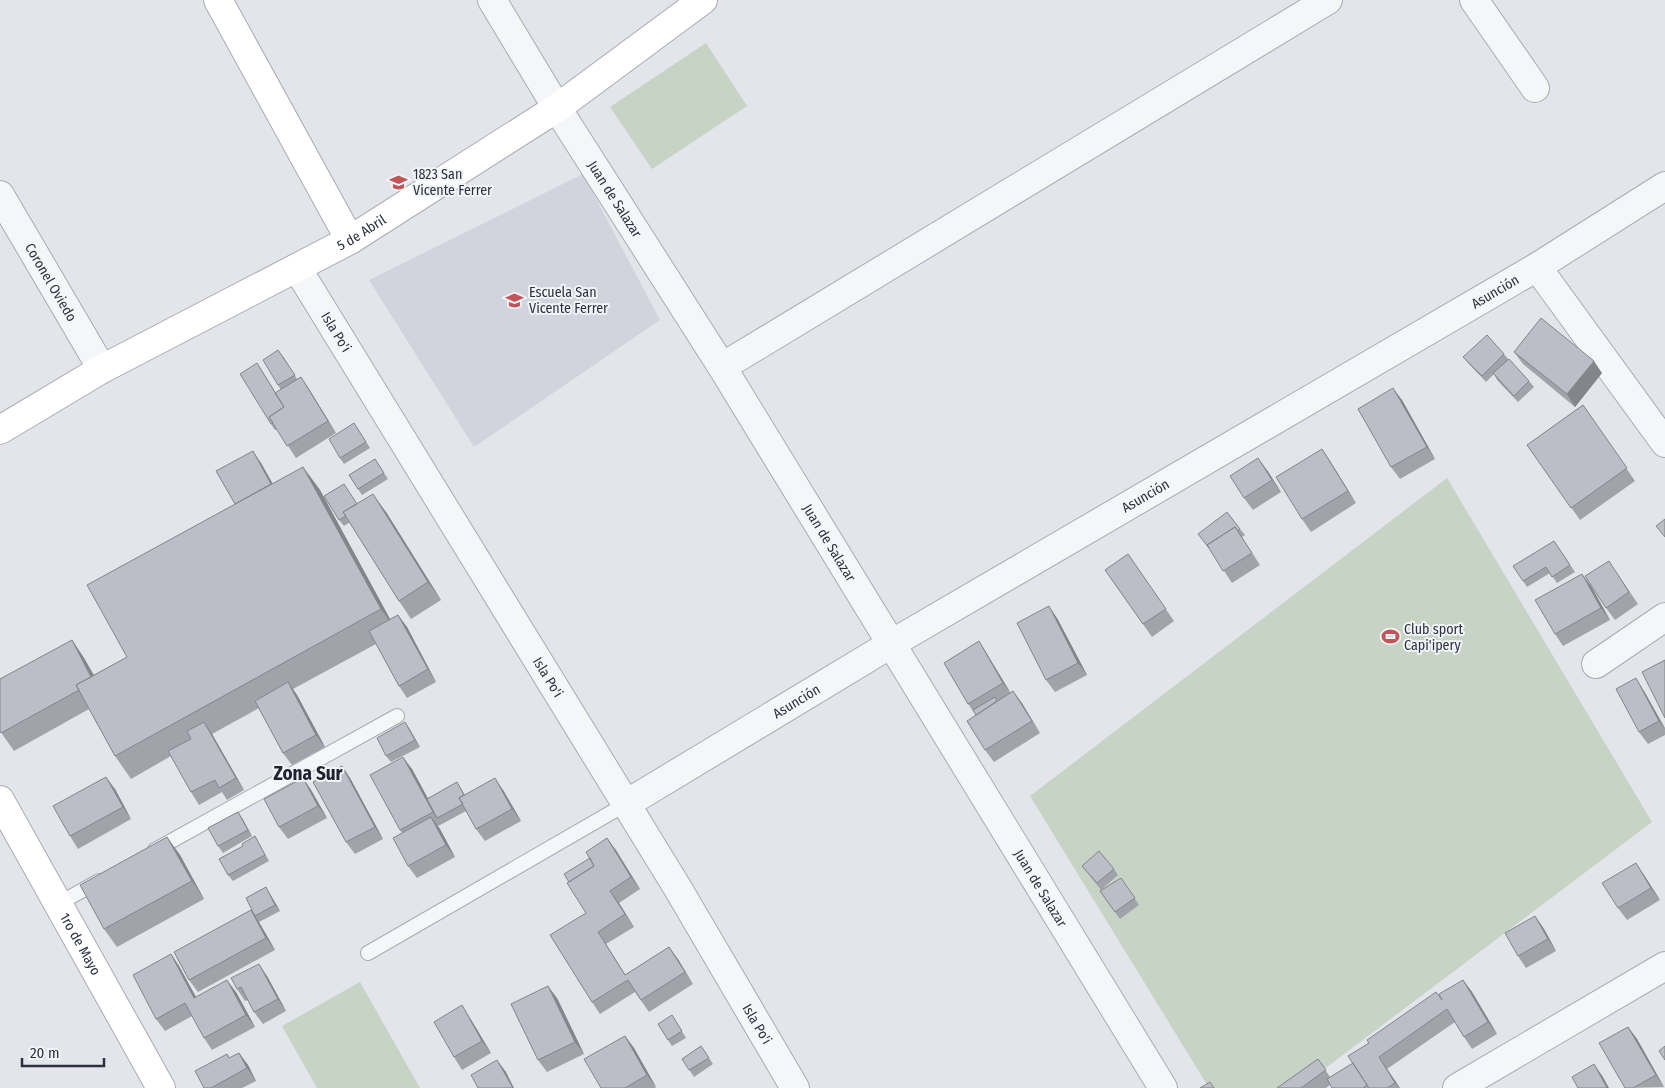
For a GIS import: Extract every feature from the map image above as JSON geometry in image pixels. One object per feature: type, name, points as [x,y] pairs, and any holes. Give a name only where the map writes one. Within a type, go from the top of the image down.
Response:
[{"type":"street","points":[[218,0],[350,240]]},
{"type":"street","name":"Juan de Salazar","points":[[492,0],[557,108],[722,367],[1163,1088]]},
{"type":"street","name":"5 de Abril","points":[[0,430],[102,369],[350,240],[557,108],[703,0]]},
{"type":"street","points":[[722,367],[1328,0]]},
{"type":"street","points":[[1474,0],[1535,88]]},
{"type":"street","name":"Asunción","points":[[626,804],[891,644],[1537,267],[1665,186]]},
{"type":"street","name":"Coronel Oviedo","points":[[0,195],[102,369]]},
{"type":"street","points":[[1537,267],[1665,443]]},
{"type":"street","name":"Isla Po'i","points":[[297,268],[626,804],[795,1088]]},
{"type":"street","points":[[1596,664],[1665,617]]},
{"type":"street","name":"1ro de Mayo","points":[[0,800],[161,1088]]},
{"type":"street","points":[[1457,1088],[1665,966]]},
{"type":"lane","points":[[145,856],[397,716]]},
{"type":"lane","points":[[368,953],[626,804]]},
{"type":"lane","points":[[58,904],[110,875]]},
{"type":"shaded area","name":"Escuela San Vicente Ferrer","points":[[583,174],[660,320],[474,447],[369,280]]},
{"type":"green space","points":[[706,43],[747,106],[652,169],[610,107]]},
{"type":"green space","name":"Club sport Capi'ipery","points":[[1447,478],[1652,822],[1299,1088],[1209,1088],[1030,796]]},
{"type":"green space","points":[[360,982],[420,1088],[317,1088],[282,1026]]},
{"type":"building","points":[[1541,318],[1594,361],[1567,394],[1514,352]]},
{"type":"building","points":[[1487,335],[1504,354],[1482,376],[1463,357]]},
{"type":"building","points":[[278,350],[295,375],[278,385],[263,360]]},
{"type":"building","points":[[1509,359],[1529,381],[1514,396],[1493,373]]},
{"type":"building","points":[[257,363],[284,407],[269,417],[273,423],[271,424],[240,374]]},
{"type":"building","points":[[301,377],[328,421],[287,446],[269,417],[284,407],[275,393]]},
{"type":"building","points":[[1393,388],[1427,447],[1391,467],[1358,409]]},
{"type":"building","points":[[1583,405],[1627,468],[1571,508],[1527,445]]},
{"type":"building","points":[[354,423],[366,442],[340,458],[329,439]]},
{"type":"building","points":[[1322,449],[1348,491],[1302,519],[1276,477]]},
{"type":"building","points":[[253,451],[271,484],[235,504],[216,471]]},
{"type":"building","points":[[1258,458],[1272,480],[1244,498],[1230,476]]},
{"type":"building","points":[[375,459],[384,473],[358,489],[349,475]]},
{"type":"building","points":[[303,467],[381,609],[115,756],[76,685],[127,657],[87,585]]},
{"type":"building","points":[[344,484],[357,504],[343,512],[346,516],[339,520],[324,496]]},
{"type":"building","points":[[373,494],[428,582],[399,601],[343,512]]},
{"type":"building","points":[[1227,512],[1240,529],[1238,531],[1235,527],[1207,545],[1209,548],[1198,534]]},
{"type":"building","points":[[1665,519],[1665,537],[1656,526]]},
{"type":"building","points":[[1235,527],[1252,553],[1223,571],[1207,545]]},
{"type":"building","points":[[1554,541],[1570,565],[1552,577],[1546,567],[1523,581],[1513,566]]},
{"type":"building","points":[[1128,554],[1166,609],[1143,624],[1105,570]]},
{"type":"building","points":[[1609,561],[1629,592],[1606,608],[1585,576]]},
{"type":"building","points":[[1582,574],[1601,608],[1555,634],[1535,600]]},
{"type":"building","points":[[1049,606],[1078,663],[1046,680],[1017,623]]},
{"type":"building","points":[[398,615],[428,669],[399,686],[369,631]]},
{"type":"building","points":[[72,640],[91,677],[76,685],[79,690],[1,733],[0,679]]},
{"type":"building","points":[[979,641],[1003,683],[968,704],[944,663]]},
{"type":"building","points":[[1665,660],[1665,718],[1642,672]]},
{"type":"building","points":[[1636,678],[1659,721],[1639,732],[1616,689]]},
{"type":"building","points":[[288,682],[316,735],[283,753],[255,701]]},
{"type":"building","points":[[1013,691],[1032,721],[985,750],[967,721]]},
{"type":"building","points":[[995,697],[997,701],[976,715],[973,710]]},
{"type":"building","points":[[204,722],[236,778],[219,788],[215,780],[191,792],[168,751],[191,739],[187,731]]},
{"type":"building","points":[[405,722],[415,740],[386,756],[377,738]]},
{"type":"building","points":[[403,757],[433,812],[400,830],[370,775]]},
{"type":"building","points":[[342,766],[375,827],[346,842],[313,782]]},
{"type":"building","points":[[106,777],[123,807],[70,836],[53,806]]},
{"type":"building","points":[[303,778],[318,806],[279,827],[264,799]]},
{"type":"building","points":[[495,778],[512,809],[476,829],[459,798]]},
{"type":"building","points":[[457,782],[464,795],[459,798],[463,804],[437,818],[427,799]]},
{"type":"building","points":[[238,812],[248,830],[218,846],[208,828]]},
{"type":"building","points":[[431,817],[446,845],[408,866],[393,838]]},
{"type":"building","points":[[255,836],[265,855],[228,875],[219,859],[243,846],[242,844]]},
{"type":"building","points":[[167,837],[192,881],[104,929],[80,885]]},
{"type":"building","points":[[607,838],[631,877],[610,891],[625,914],[598,932],[625,975],[669,947],[685,972],[641,1000],[628,980],[592,1002],[550,935],[586,913],[567,883],[594,866],[586,852]]},
{"type":"building","points":[[1099,851],[1114,869],[1097,883],[1082,866]]},
{"type":"building","points":[[590,858],[594,866],[569,882],[564,874]]},
{"type":"building","points":[[1636,863],[1651,888],[1618,908],[1602,883]]},
{"type":"building","points":[[1121,878],[1135,898],[1115,912],[1100,891]]},
{"type":"building","points":[[266,887],[275,905],[255,916],[246,898]]},
{"type":"building","points":[[251,910],[266,938],[189,980],[174,952]]},
{"type":"building","points":[[1535,916],[1548,939],[1518,956],[1505,933]]},
{"type":"building","points":[[171,954],[194,998],[227,980],[246,1015],[204,1038],[185,1003],[156,1019],[133,975]]},
{"type":"building","points":[[259,964],[278,999],[254,1012],[241,987],[237,989],[231,978]]},
{"type":"building","points":[[1463,980],[1488,1022],[1464,1037],[1447,1009],[1379,1057],[1395,1083],[1387,1088],[1369,1088],[1348,1056],[1369,1043],[1367,1040],[1436,992],[1442,1000],[1439,994]]},
{"type":"building","points":[[548,986],[575,1042],[538,1060],[511,1004]]},
{"type":"building","points":[[462,1005],[482,1041],[454,1057],[434,1022]]},
{"type":"building","points":[[672,1015],[682,1031],[668,1040],[658,1024]]},
{"type":"building","points":[[1628,1027],[1656,1075],[1633,1088],[1625,1088],[1599,1043]]},
{"type":"building","points":[[625,1036],[647,1075],[625,1088],[601,1088],[584,1059]]},
{"type":"building","points":[[701,1046],[709,1058],[689,1070],[682,1059]]},
{"type":"building","points":[[1665,1046],[1665,1060],[1659,1051]]},
{"type":"building","points":[[239,1053],[247,1068],[211,1088],[204,1088],[195,1071],[227,1054],[229,1058]]},
{"type":"building","points":[[1318,1059],[1326,1070],[1301,1088],[1277,1088]]},
{"type":"building","points":[[497,1060],[513,1088],[478,1088],[471,1075]]},
{"type":"building","points":[[1353,1063],[1367,1085],[1363,1088],[1332,1088],[1327,1079]]},
{"type":"building","points":[[1594,1064],[1607,1088],[1578,1088],[1572,1077]]},
{"type":"building","points":[[1210,1082],[1214,1088],[1200,1088]]},
{"type":"place","name":"1823 San Vicente Ferrer","points":[[399,182]]},
{"type":"place","name":"Escuela San Vicente Ferrer","points":[[515,300]]},
{"type":"place","name":"Club sport Capi'ipery","points":[[1390,637]]},
{"type":"district","name":"Zona Sur","points":[[308,773]]}]
